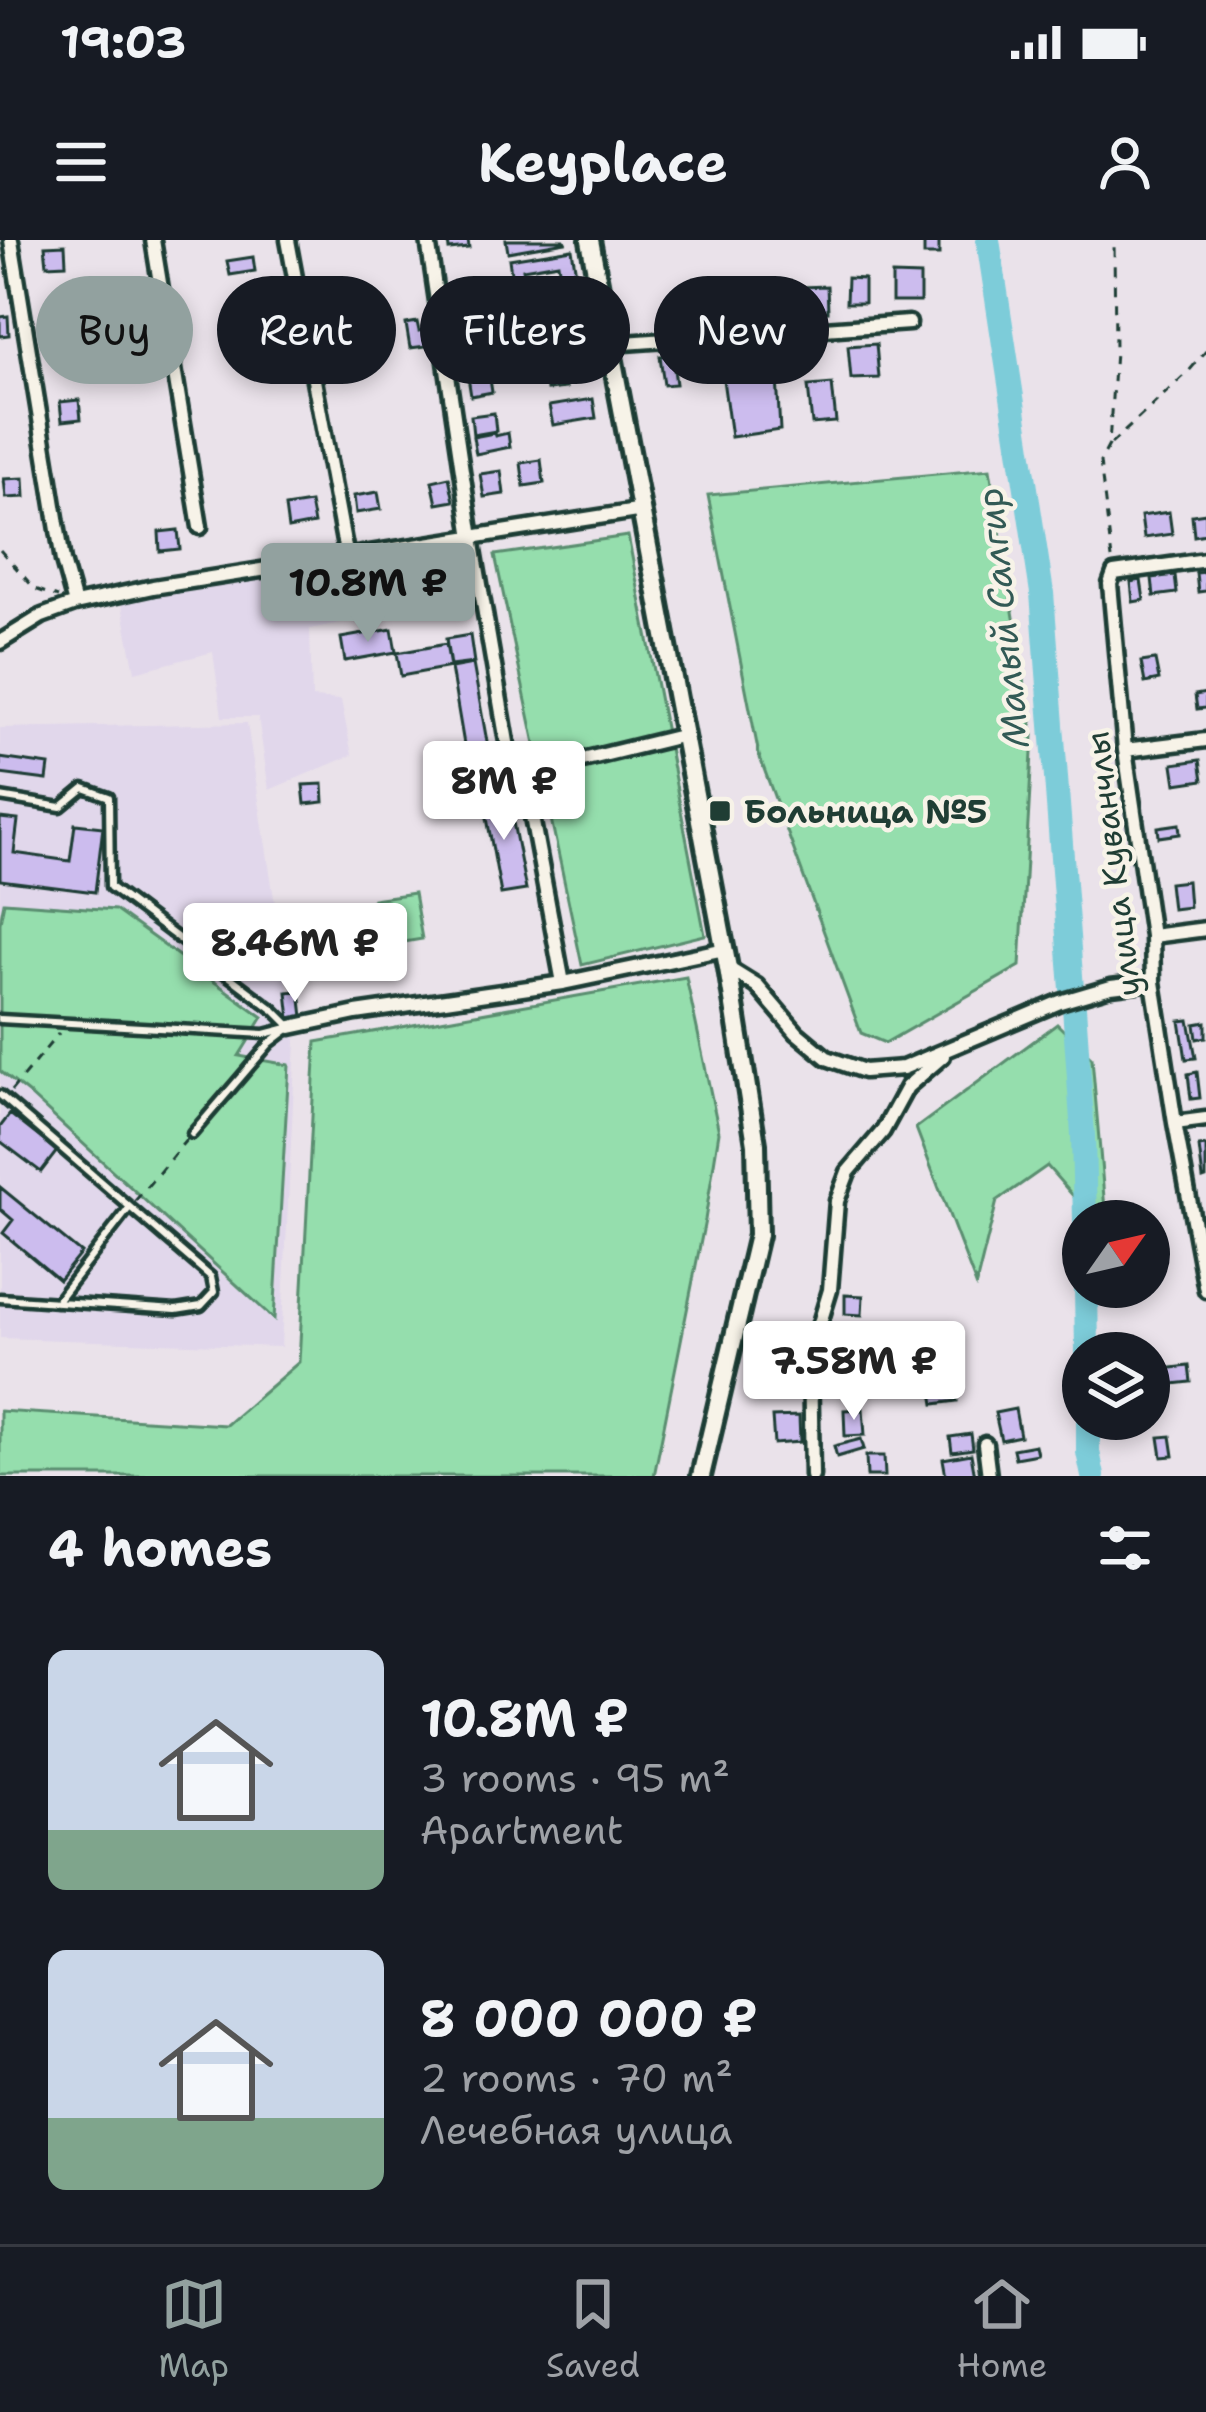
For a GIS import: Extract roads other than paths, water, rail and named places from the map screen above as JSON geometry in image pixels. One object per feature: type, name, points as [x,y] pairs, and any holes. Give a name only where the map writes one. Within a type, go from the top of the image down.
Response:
[{"type":"main road","points":[[590,240],[597,276]]},
{"type":"main road","points":[[618,384],[725,949],[755,1144],[758,1235],[701,1476]]},
{"type":"street","points":[[11,240],[63,561],[76,604]]},
{"type":"street","points":[[153,240],[200,527]]},
{"type":"street","points":[[288,240],[347,558]]},
{"type":"street","points":[[428,240],[472,538],[563,982]]},
{"type":"street","points":[[630,343],[909,322]]},
{"type":"street","points":[[0,642],[42,616],[153,586],[643,511]]},
{"type":"street","name":"улица Куванчлы","points":[[1206,560],[1114,574],[1110,584],[1125,750],[1152,936],[1153,982],[1206,1290]]},
{"type":"street","points":[[518,776],[685,735]]},
{"type":"street","points":[[1125,750],[1206,740]]},
{"type":"street","points":[[1152,936],[1206,929]]},
{"type":"street","points":[[292,1027],[563,982],[725,949]]},
{"type":"street","points":[[728,968],[757,986],[797,1033],[827,1058],[864,1071],[902,1067],[1060,1002],[1111,987],[1153,982]]},
{"type":"street","points":[[812,1476],[810,1355],[830,1290],[837,1201],[848,1172],[883,1131],[907,1087],[949,1049]]},
{"type":"street","points":[[1175,1123],[1206,1119]]},
{"type":"street","points":[[985,1444],[989,1476]]},
{"type":"lane","points":[[0,797],[61,807],[84,788],[109,797],[110,887],[292,1027]]},
{"type":"lane","points":[[0,1019],[265,1034],[292,1027]]},
{"type":"lane","points":[[192,1134],[270,1043],[292,1027]]},
{"type":"lane","points":[[0,1298],[176,1310],[201,1306],[214,1292],[211,1277],[2,1097]]},
{"type":"lane","points":[[56,1302],[130,1207]]},
{"type":"waterway","name":"Малый Салгир","points":[[988,240],[1042,593],[1072,989]]},
{"type":"waterway","name":"Малый Салгир","points":[[1074,1007],[1085,1200]]},
{"type":"waterway","name":"Малый Салгир","points":[[1086,1308],[1087,1332]]},
{"type":"waterway","name":"Малый Салгир","points":[[1088,1440],[1093,1476]]},
{"type":"place","name":"Больница №5","points":[[720,811]]}]
